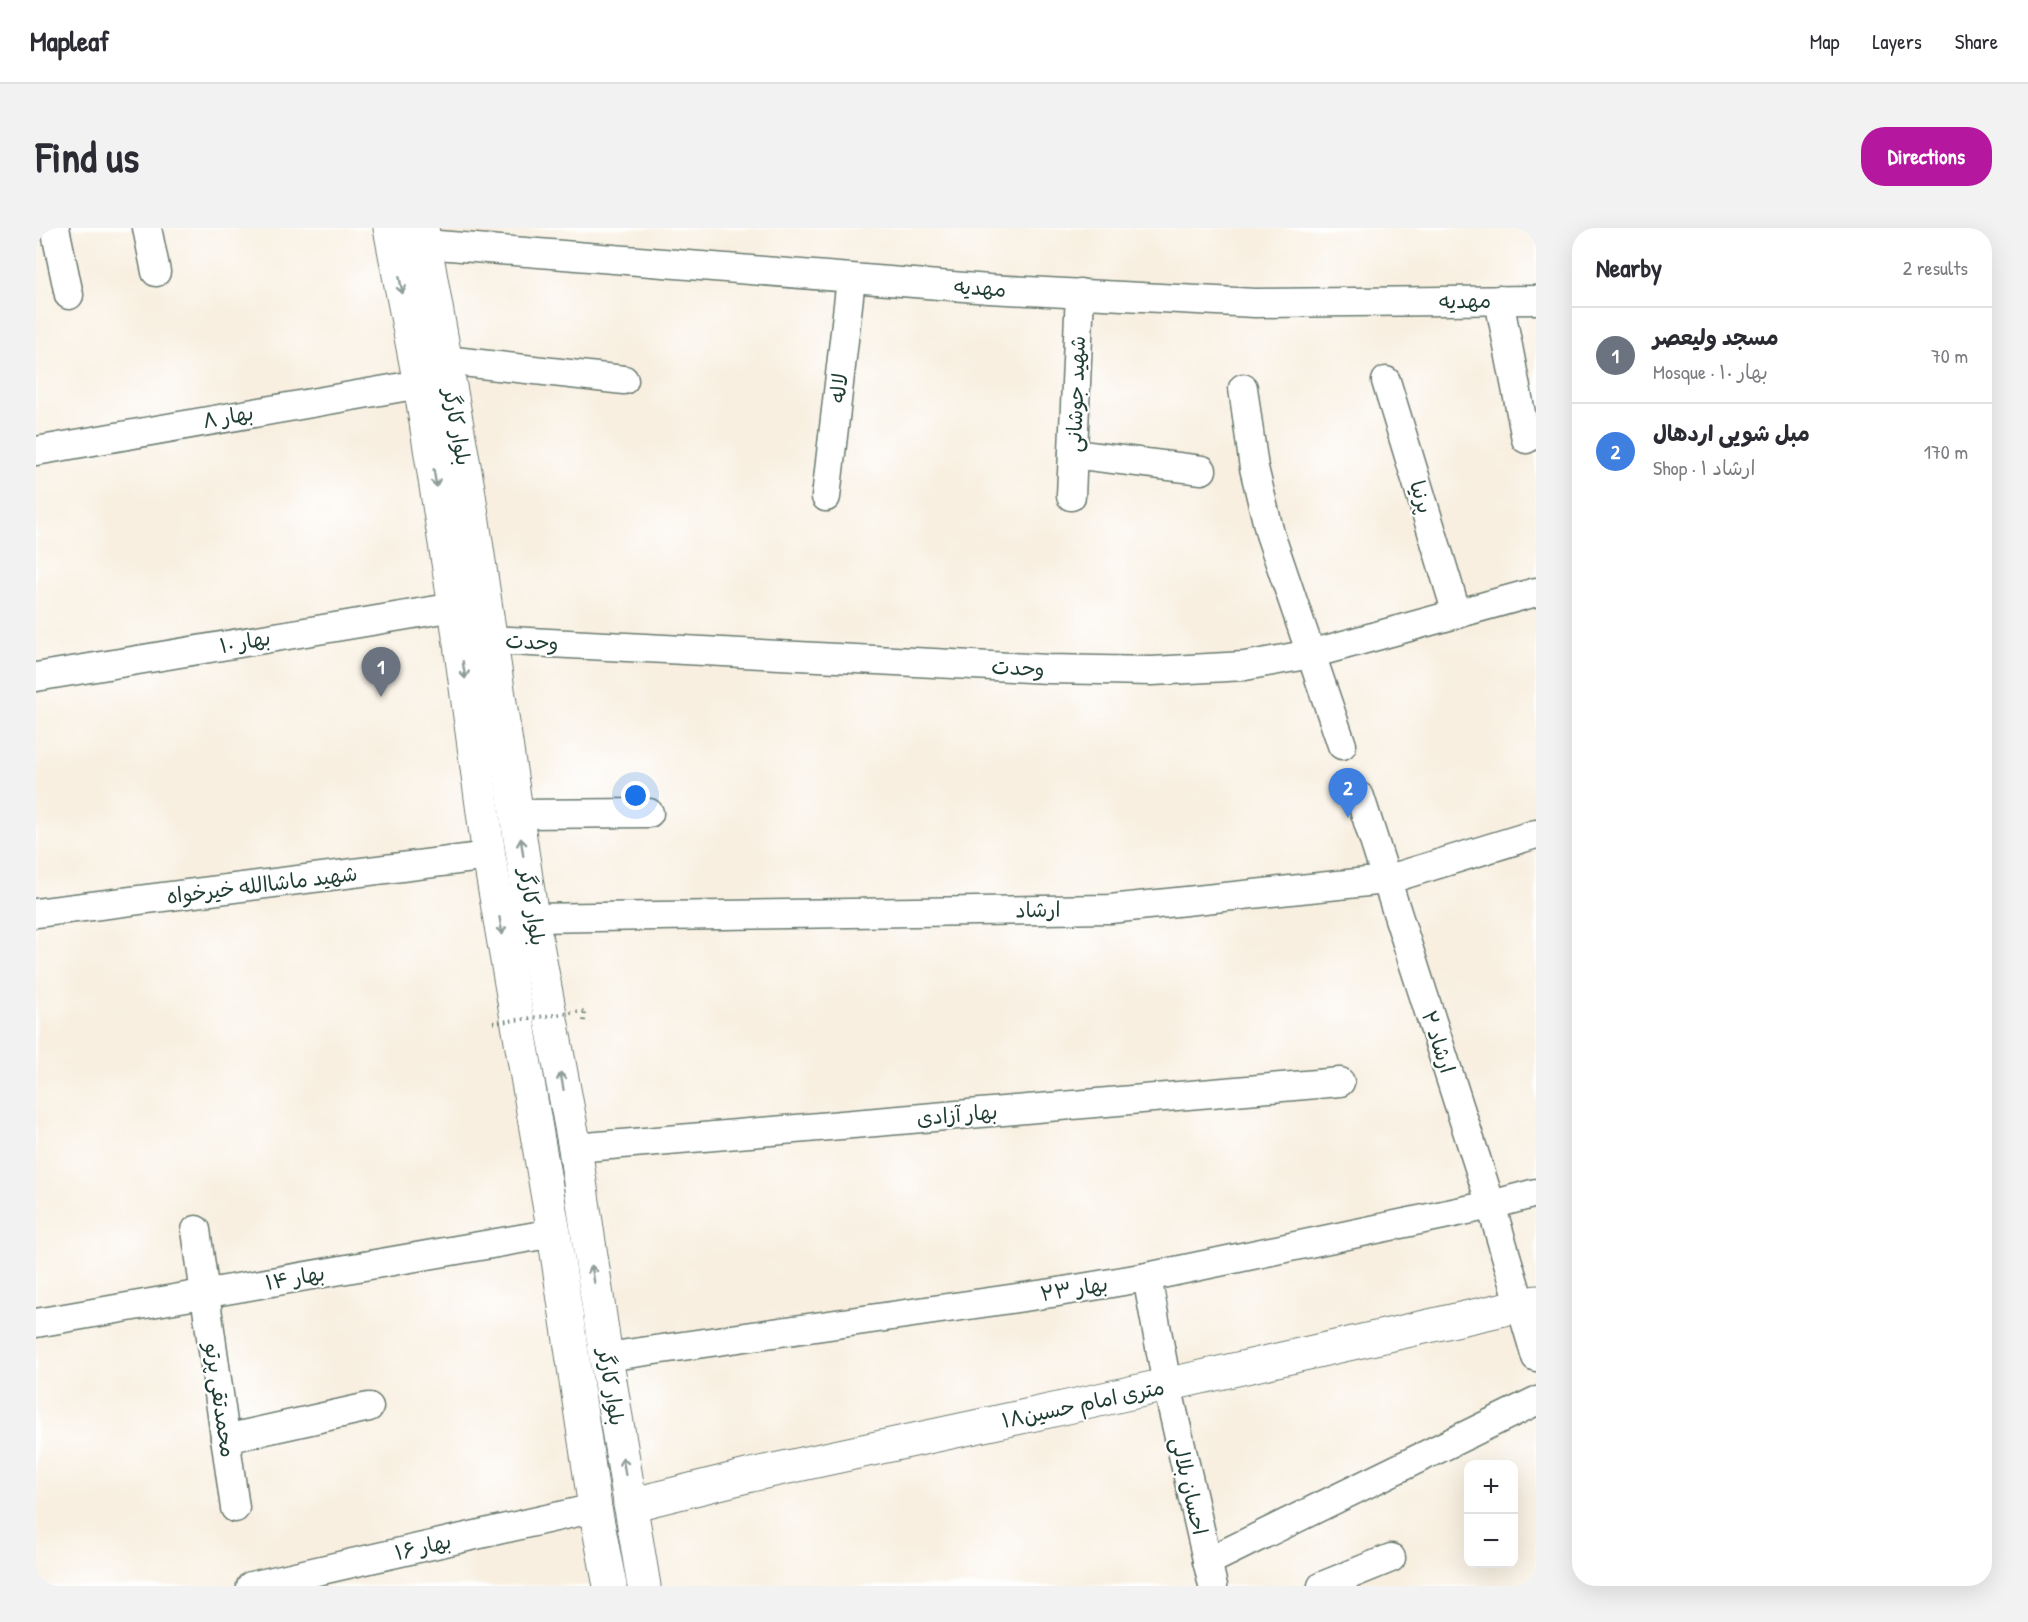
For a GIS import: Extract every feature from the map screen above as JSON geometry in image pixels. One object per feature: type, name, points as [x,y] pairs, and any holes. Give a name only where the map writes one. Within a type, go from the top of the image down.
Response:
[{"type":"main road","name":"بلوار کارگر","points":[[390,228],[420,384],[455,607],[489,856],[554,1233],[595,1508],[610,1586]]},
{"type":"main road","name":"بلوار کارگر","points":[[423,236],[468,488],[532,918],[574,1148],[644,1586]]},
{"type":"main road","name":"۱۸متری امام حسین","points":[[630,1505],[751,1475],[1167,1386],[1528,1304]]},
{"type":"street","points":[[55,228],[69,295]]},
{"type":"street","points":[[147,228],[156,272]]},
{"type":"street","name":"مهدیه","points":[[423,236],[851,279],[989,289],[1255,303],[1536,300]]},
{"type":"street","name":"لاله","points":[[826,497],[851,279]]},
{"type":"street","name":"شهید جوشانی","points":[[1071,496],[1080,292]]},
{"type":"street","points":[[1500,300],[1526,439]]},
{"type":"street","points":[[445,360],[624,380]]},
{"type":"street","name":"پرنیا","points":[[1386,381],[1457,614]]},
{"type":"street","name":"بهار ۸","points":[[36,451],[420,384]]},
{"type":"street","points":[[1243,388],[1254,468],[1270,534],[1342,745]]},
{"type":"street","points":[[1073,454],[1202,470]]},
{"type":"street","name":"وحدت","points":[[490,640],[1048,669],[1152,670],[1245,666],[1311,654],[1536,592]]},
{"type":"street","name":"بهار ۱۰","points":[[36,677],[455,607]]},
{"type":"street","name":"ارشاد ۲","points":[[1360,797],[1491,1205],[1528,1304],[1536,1357]]},
{"type":"street","points":[[518,814],[649,813]]},
{"type":"street","name":"ارشاد","points":[[532,918],[1110,909],[1386,880],[1536,834]]},
{"type":"street","name":"شهید ماشاالله خیرخواه","points":[[36,913],[489,856]]},
{"type":"street","name":"بهار آزادی","points":[[574,1148],[1340,1082]]},
{"type":"street","name":"بهار ۲۳","points":[[606,1356],[1147,1277],[1491,1205],[1536,1193]]},
{"type":"street","name":"محمدتقی پرتو","points":[[196,1230],[235,1508]]},
{"type":"street","name":"بهار ۱۴","points":[[36,1323],[554,1233]]},
{"type":"street","name":"احسان بلالی","points":[[1147,1277],[1167,1386],[1209,1574]]},
{"type":"street","points":[[1209,1574],[1536,1401]]},
{"type":"street","points":[[225,1439],[369,1407]]},
{"type":"street","name":"بهار ۱۶","points":[[251,1586],[595,1508]]},
{"type":"street","points":[[1322,1586],[1391,1558]]},
{"type":"path","points":[[493,1023],[585,1011]]},
{"type":"place","name":"مسجد ولیعصر","points":[[381,697]]},
{"type":"place","name":"مبل شویی اردهال","points":[[1348,818]]}]
